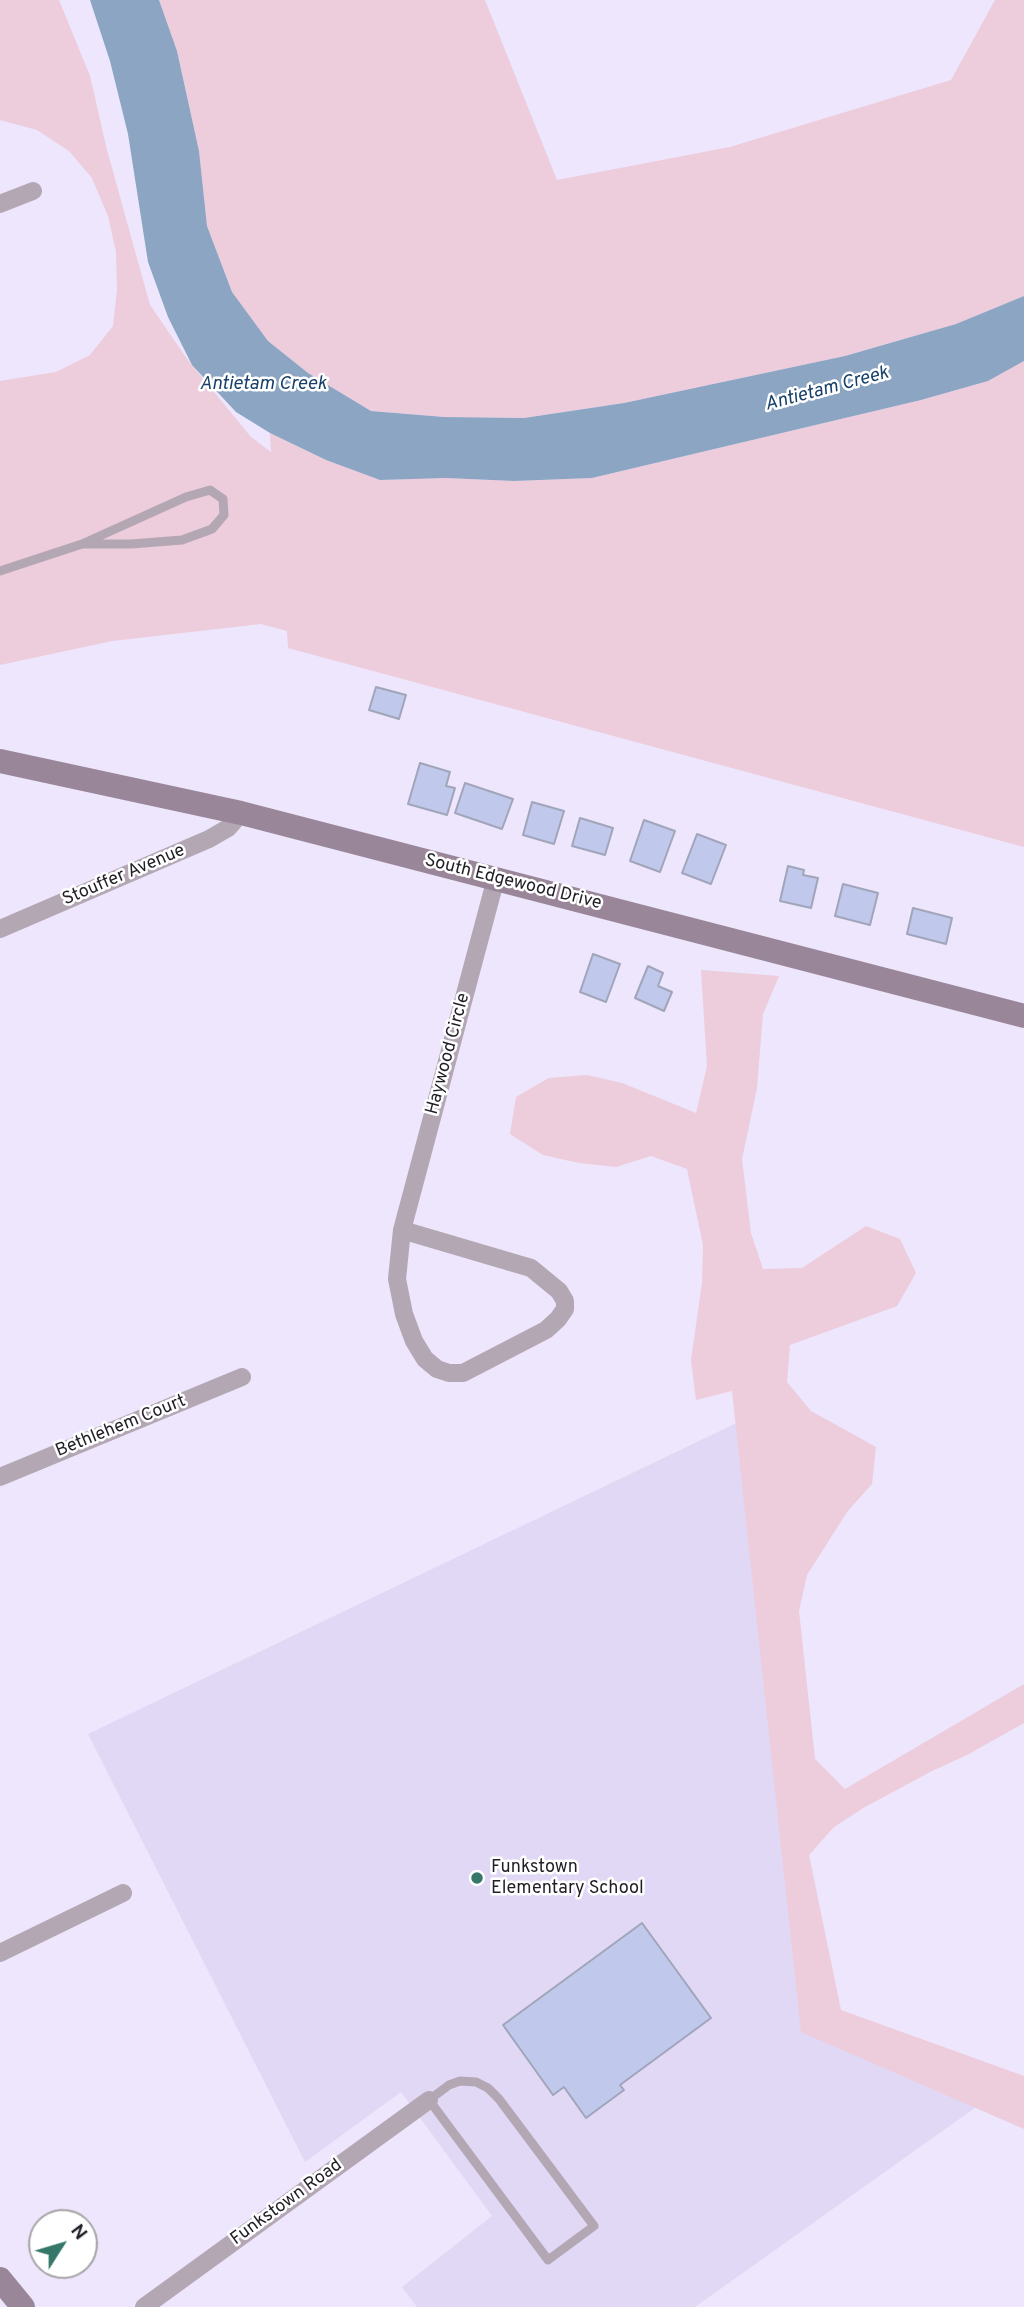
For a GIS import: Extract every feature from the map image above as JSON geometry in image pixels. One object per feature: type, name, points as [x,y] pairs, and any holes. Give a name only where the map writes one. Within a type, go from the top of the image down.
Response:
[{"type":"main road","name":"South Edgewood Drive","points":[[0,761],[241,813],[1024,1016]]},
{"type":"main road","points":[[0,2280],[23,2307]]},
{"type":"street","points":[[0,204],[33,191]]},
{"type":"street","name":"Stouffer Avenue","points":[[0,929],[209,839],[228,828],[241,813]]},
{"type":"street","name":"Haywood Circle","points":[[402,1230],[531,1268],[559,1291],[565,1301],[565,1309],[546,1330],[463,1373],[449,1373],[437,1369],[425,1359],[414,1341],[404,1314],[397,1279],[402,1230],[496,878]]},
{"type":"street","name":"Bethlehem Court","points":[[0,1477],[242,1377]]},
{"type":"street","points":[[0,1953],[123,1893]]},
{"type":"street","name":"Funkstown Road","points":[[144,2307],[429,2100]]},
{"type":"lane","points":[[0,572],[82,544],[186,497],[210,490],[223,499],[224,515],[212,529],[182,540],[82,544]]},
{"type":"lane","points":[[460,2081],[476,2082],[488,2088],[594,2226],[548,2260],[429,2100],[449,2085],[460,2081]]},
{"type":"shaded area","points":[[0,0],[59,0],[90,76],[107,150],[150,305],[187,359],[251,437],[271,452],[270,433],[326,460],[380,480],[446,478],[514,481],[592,478],[921,400],[988,381],[1024,361],[1024,847],[288,648],[287,631],[261,624],[112,641],[0,665],[0,381],[56,372],[90,355],[113,326],[117,290],[116,252],[108,216],[92,178],[69,151],[37,130],[0,120]]},
{"type":"shaded area","points":[[159,0],[485,0],[557,180],[730,147],[951,80],[995,0],[1024,0],[1024,296],[956,324],[845,356],[624,403],[524,418],[444,417],[371,411],[308,373],[268,341],[232,292],[207,226],[199,151],[177,51]]},
{"type":"shaded area","points":[[701,970],[779,976],[763,1014],[757,1088],[742,1159],[751,1233],[763,1269],[802,1268],[866,1226],[900,1239],[916,1273],[897,1306],[790,1345],[787,1382],[811,1411],[876,1447],[872,1484],[847,1512],[807,1575],[799,1611],[815,1759],[845,1789],[1024,1684],[1024,1723],[865,1807],[834,1827],[809,1855],[841,2010],[1024,2076],[1024,2129],[801,2032],[732,1391],[696,1400],[691,1360],[702,1283],[703,1245],[687,1169],[651,1156],[616,1167],[579,1163],[543,1155],[510,1134],[516,1097],[549,1078],[587,1075],[622,1083],[696,1113],[707,1066]]},
{"type":"shaded area","name":"Funkstown Elementary School","points":[[747,1418],[808,2022],[993,2095],[695,2307],[417,2307],[402,2287],[492,2216],[401,2092],[305,2162],[88,1734]]},
{"type":"water","name":"Antietam Creek","points":[[90,0],[159,0],[177,51],[199,151],[207,226],[232,292],[268,341],[308,373],[371,411],[444,417],[524,418],[624,403],[845,356],[956,324],[1024,296],[1024,361],[988,381],[921,400],[592,478],[514,481],[446,478],[380,480],[326,460],[270,433],[236,412],[192,365],[168,317],[148,262],[128,134],[110,61]]},
{"type":"building","points":[[376,687],[406,695],[399,719],[369,710]]},
{"type":"building","points":[[420,763],[450,772],[446,786],[455,788],[447,815],[408,804]]},
{"type":"building","points":[[465,783],[513,799],[502,829],[455,813]]},
{"type":"building","points":[[532,802],[564,811],[554,844],[523,835]]},
{"type":"building","points":[[580,818],[613,828],[605,855],[572,846]]},
{"type":"building","points":[[644,820],[675,831],[660,872],[630,861]]},
{"type":"building","points":[[697,834],[726,845],[711,884],[682,873]]},
{"type":"building","points":[[788,866],[804,870],[803,875],[818,878],[811,908],[780,901]]},
{"type":"building","points":[[843,884],[878,893],[870,925],[835,916]]},
{"type":"building","points":[[913,908],[952,918],[946,944],[907,934]]},
{"type":"building","points":[[593,954],[620,964],[606,1002],[580,992]]},
{"type":"building","points":[[648,966],[663,973],[658,986],[672,992],[664,1011],[635,998]]},
{"type":"building","points":[[642,1923],[711,2018],[620,2085],[624,2090],[586,2118],[564,2087],[553,2095],[503,2025]]},
{"type":"place","name":"Funkstown Elementary School","points":[[477,1878]]}]
